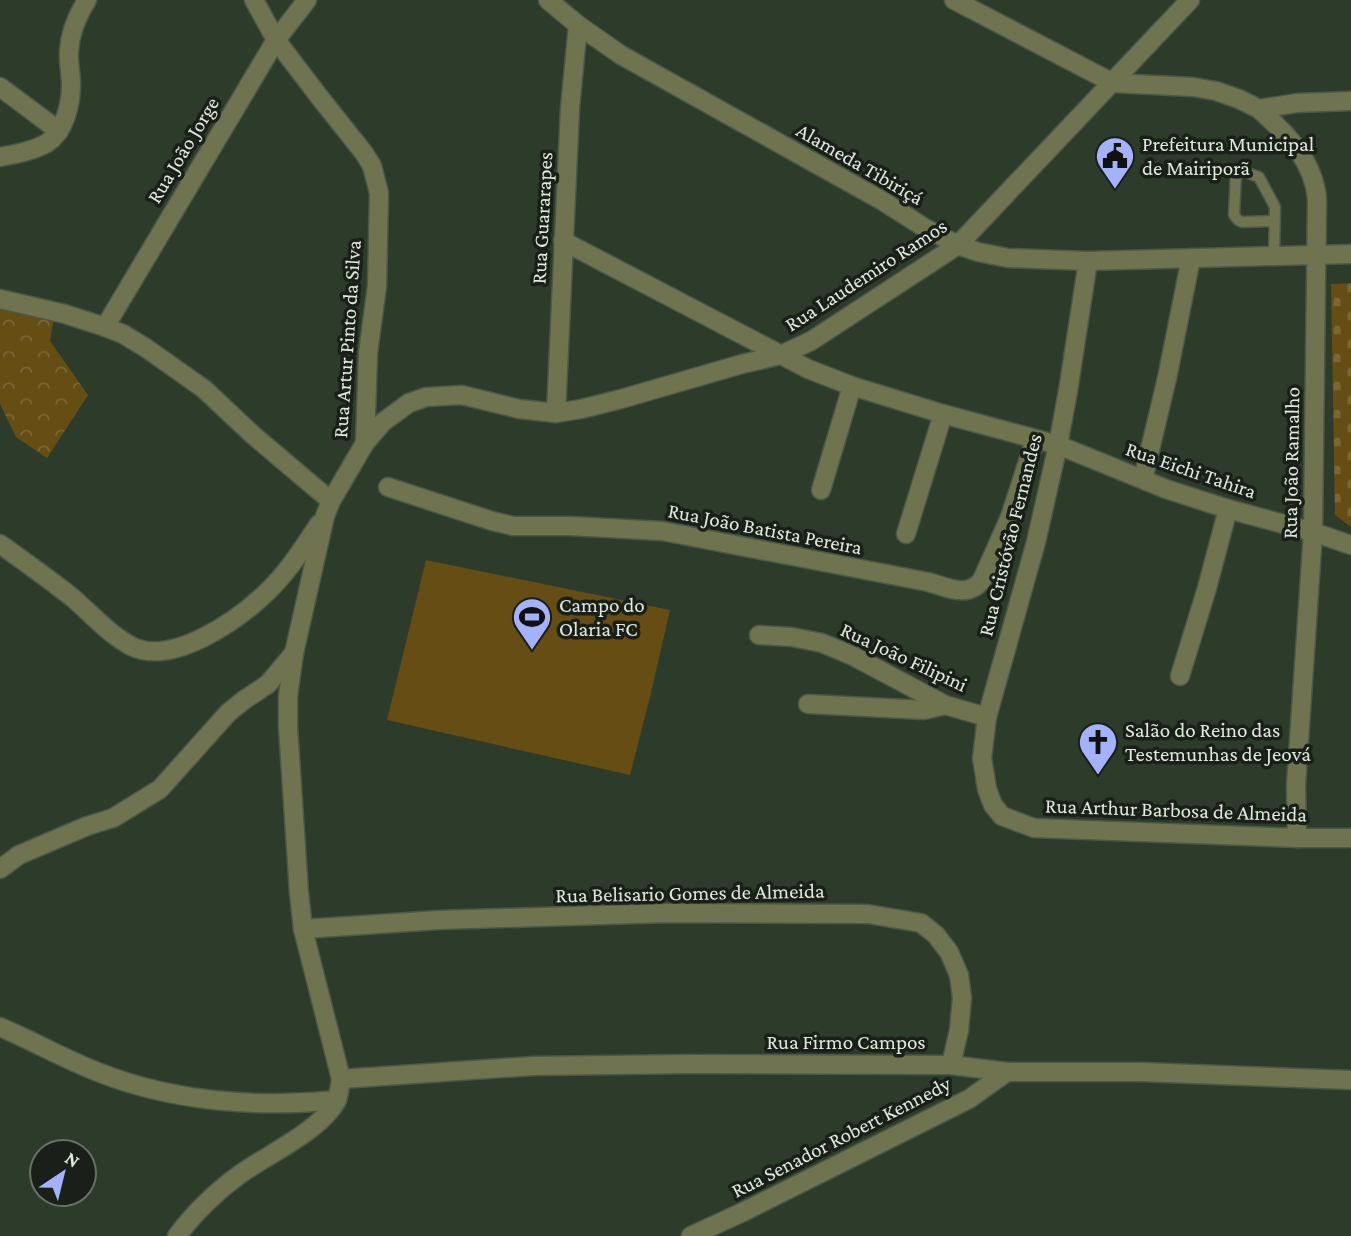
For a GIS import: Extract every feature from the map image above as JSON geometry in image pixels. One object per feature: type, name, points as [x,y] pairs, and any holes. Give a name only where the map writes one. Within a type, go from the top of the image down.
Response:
[{"type":"street","points":[[0,158],[45,144],[59,131],[70,101],[69,53],[72,33],[87,0]]},
{"type":"street","name":"Rua Artur Pinto da Silva","points":[[254,0],[276,40],[364,153],[372,166],[379,193],[377,286],[368,353],[365,443],[328,508],[294,653],[288,696],[303,929],[341,1079]]},
{"type":"street","name":"Rua João Jorge","points":[[105,327],[276,40],[307,0]]},
{"type":"street","name":"Alameda Tibiriçá","points":[[548,0],[621,55],[881,200],[925,228],[978,253],[1008,258],[1088,261],[1351,254]]},
{"type":"street","points":[[954,0],[1113,82],[1205,89],[1239,99],[1259,109],[1297,103],[1351,101]]},
{"type":"street","name":"Rua Laudemiro Ramos","points":[[365,443],[383,422],[409,403],[426,397],[462,395],[519,409],[555,413],[621,399],[781,355],[811,341],[958,245],[1191,0]]},
{"type":"street","name":"Rua Guararapes","points":[[555,413],[570,108],[578,25]]},
{"type":"street","points":[[0,87],[59,131]]},
{"type":"street","name":"Rua João Ramalho","points":[[1259,109],[1286,136],[1311,171],[1316,184],[1317,199],[1314,532],[1296,785],[1297,838]]},
{"type":"street","name":"Rua Eichi Tahira","points":[[563,241],[808,369],[852,386],[1058,445],[1166,489],[1351,545]]},
{"type":"street","points":[[1143,479],[1191,258]]},
{"type":"street","name":"Rua Cristóvão Fernandes","points":[[1002,817],[993,805],[987,789],[982,758],[987,717],[1036,542],[1058,445],[1088,261]]},
{"type":"street","points":[[0,299],[65,314],[105,327],[146,348],[204,389],[328,508],[292,565],[267,592],[234,618],[196,641],[168,651],[151,652],[131,646],[72,597],[0,544]]},
{"type":"street","points":[[821,490],[852,386]]},
{"type":"street","points":[[906,534],[943,414]]},
{"type":"street","name":"Rua João Batista Pereira","points":[[388,488],[492,522],[513,526],[662,531],[963,591],[976,588],[982,580],[1010,517],[1035,440]]},
{"type":"street","points":[[1180,676],[1228,509]]},
{"type":"street","name":"Rua João Filipini","points":[[760,635],[792,637],[822,643],[945,705],[987,717]]},
{"type":"street","points":[[0,869],[19,855],[87,825],[113,818],[160,789],[228,713],[268,684],[294,653]]},
{"type":"street","points":[[808,704],[924,710],[945,705]]},
{"type":"street","name":"Rua Arthur Barbosa de Almeida","points":[[1002,817],[1034,828],[1351,838]]},
{"type":"street","points":[[0,850],[19,855]]},
{"type":"street","name":"Rua Belisario Gomes de Almeida","points":[[303,929],[439,920],[668,913],[868,914],[921,923],[936,935],[960,975],[962,998],[959,1030],[951,1065]]},
{"type":"street","points":[[0,1027],[101,1074],[170,1094],[273,1103],[337,1100]]},
{"type":"street","name":"Rua Firmo Campos","points":[[341,1079],[533,1066],[691,1064],[951,1065],[1007,1072],[1140,1072],[1351,1080]]},
{"type":"street","name":"Rua Senador Robert Kennedy","points":[[691,1236],[969,1099],[1007,1072]]},
{"type":"street","points":[[177,1236],[207,1202],[237,1176],[321,1120],[337,1100],[341,1079]]},
{"type":"lane","points":[[1274,257],[1275,221],[1275,207],[1259,177],[1245,172],[1236,173],[1234,215],[1238,220],[1275,221]]},
{"type":"green space","points":[[1351,283],[1351,527],[1335,515],[1331,284]]},
{"type":"green space","points":[[0,304],[54,318],[50,341],[88,395],[47,458],[16,437],[0,404]]},
{"type":"green space","name":"Campo do Olaria FC","points":[[426,560],[670,610],[630,775],[387,720]]},
{"type":"place","name":"Prefeitura Municipal de Mairiporã","points":[[1115,190]]},
{"type":"place","name":"Campo do Olaria FC","points":[[532,651]]},
{"type":"place","name":"Salão do Reino das Testemunhas de Jeová","points":[[1098,776]]}]
